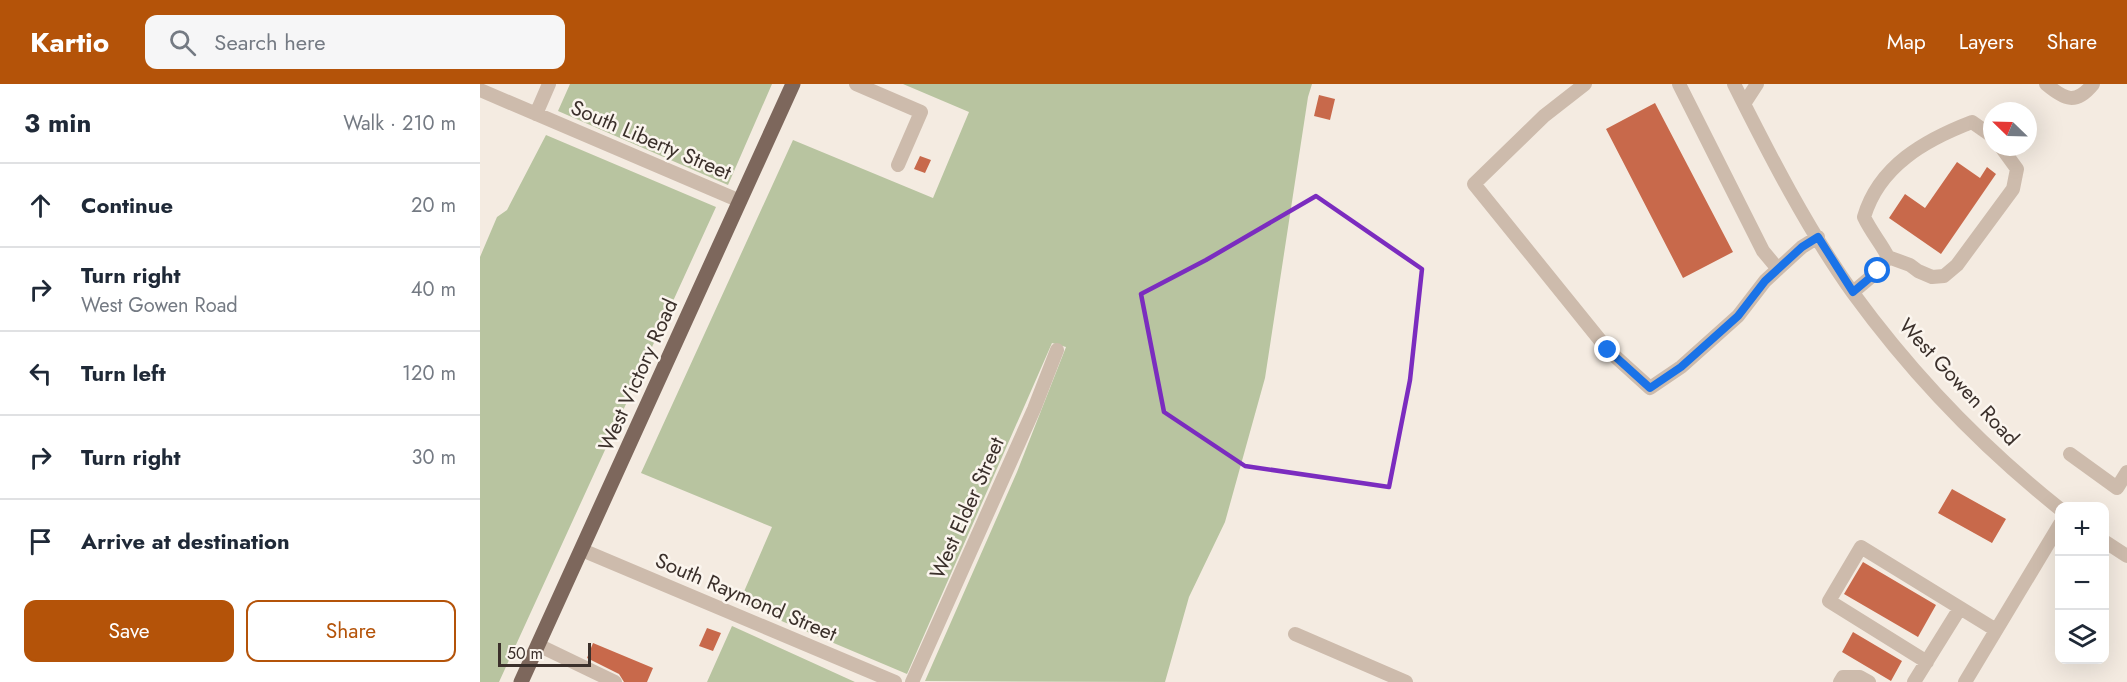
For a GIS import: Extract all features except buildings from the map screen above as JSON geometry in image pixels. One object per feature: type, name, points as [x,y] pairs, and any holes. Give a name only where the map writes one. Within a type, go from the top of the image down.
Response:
[{"type":"main road","name":"West Victory Road","points":[[521,682],[793,84]]},
{"type":"street","points":[[536,114],[549,84]]},
{"type":"street","points":[[856,84],[921,112],[898,165]]},
{"type":"street","points":[[1585,84],[1544,116],[1474,184],[1608,350],[1650,388],[1681,367],[1738,316],[1765,281],[1802,247],[1818,237]]},
{"type":"street","points":[[1679,84],[1762,251],[1778,269]]},
{"type":"street","name":"West Gowen Road","points":[[1734,84],[1763,141],[1818,237],[1853,292],[1913,370],[1963,423],[2016,474],[2055,505]]},
{"type":"street","points":[[1744,104],[1756,84]]},
{"type":"street","points":[[2046,84],[2068,98],[2077,98],[2093,84]]},
{"type":"street","name":"South Liberty Street","points":[[480,90],[740,201]]},
{"type":"street","points":[[1983,130],[1972,122],[1940,134],[1916,148],[1890,170],[1869,202],[1864,217],[1888,257],[1910,265],[1932,277],[1944,276],[1957,265],[2013,189],[2017,169],[2008,156]]},
{"type":"street","points":[[1853,292],[1878,271],[1888,257]]},
{"type":"street","name":"West Elder Street","points":[[912,682],[1034,409],[1057,350]]},
{"type":"street","points":[[2070,454],[2122,492],[2127,472]]},
{"type":"street","points":[[1965,682],[2055,532]]},
{"type":"street","points":[[2109,544],[2127,556]]},
{"type":"street","points":[[1927,662],[1829,601],[1861,547],[1996,630]]},
{"type":"street","name":"South Raymond Street","points":[[582,550],[895,682]]},
{"type":"street","points":[[1914,682],[1960,608]]},
{"type":"street","points":[[1295,634],[1406,682]]},
{"type":"street","points":[[538,645],[615,682]]},
{"type":"street","points":[[1840,682],[1843,677],[1860,677],[1869,682]]},
{"type":"highlighted area","points":[[1316,196],[1422,269],[1410,380],[1389,487],[1245,466],[1164,412],[1141,294],[1206,260]]},
{"type":"green space","points":[[570,84],[772,84],[728,185],[558,111]]},
{"type":"green space","points":[[903,84],[1312,84],[1308,97],[1265,378],[1225,522],[1189,597],[1165,682],[925,681],[1017,472],[1066,347],[1052,343],[907,674],[739,603],[772,527],[641,473],[793,140],[933,198],[969,112]]},
{"type":"green space","points":[[546,135],[716,207],[499,682],[480,682],[480,257],[497,217],[507,210]]},
{"type":"green space","points":[[732,626],[855,682],[707,682]]},
{"type":"route","points":[[1608,350],[1650,388],[1681,367],[1738,316],[1765,281],[1802,247],[1818,237],[1853,292],[1878,271]]}]
